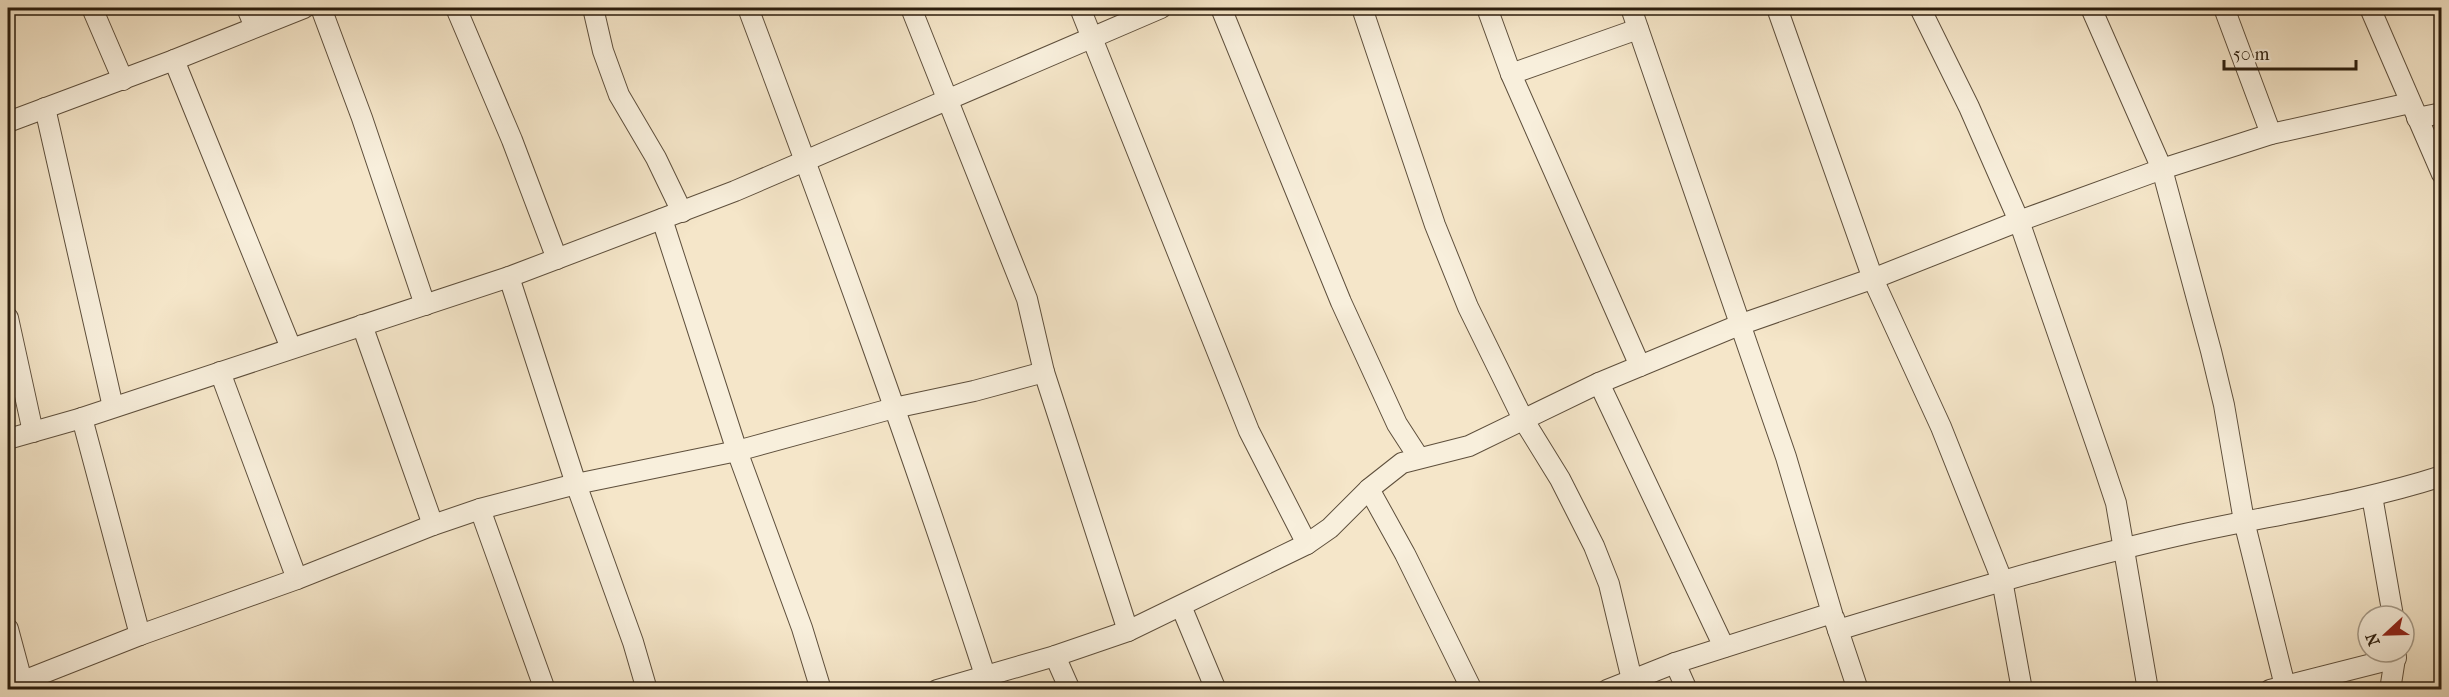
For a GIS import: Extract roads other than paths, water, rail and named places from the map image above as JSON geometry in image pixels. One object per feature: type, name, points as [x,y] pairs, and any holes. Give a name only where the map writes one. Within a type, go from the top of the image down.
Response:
[{"type":"street","points":[[92,8],[123,80]]},
{"type":"street","points":[[247,8],[255,27]]},
{"type":"street","points":[[8,122],[123,80],[304,8]]},
{"type":"street","points":[[321,8],[362,118],[425,305]]},
{"type":"street","points":[[456,8],[512,140],[557,259]]},
{"type":"street","points":[[593,8],[603,51],[619,95],[656,158],[682,212]]},
{"type":"street","points":[[748,8],[864,317],[985,675]]},
{"type":"street","points":[[911,8],[1027,299],[1044,372],[1128,632]]},
{"type":"street","points":[[1080,8],[1249,431],[1307,544]]},
{"type":"street","points":[[8,440],[82,418],[509,277],[682,212],[1161,8]]},
{"type":"street","points":[[1221,8],[1341,302],[1397,424],[1419,458]]},
{"type":"street","points":[[1362,8],[1443,246],[1468,307],[1523,419],[1560,479],[1594,546],[1609,584],[1632,680]]},
{"type":"street","points":[[1487,8],[1511,74],[1640,366]]},
{"type":"street","points":[[1631,8],[1786,458],[1835,622],[1858,690]]},
{"type":"street","points":[[1777,8],[1873,279],[1941,427],[2002,580],[2022,690]]},
{"type":"street","points":[[1920,8],[1969,106],[2019,221],[2116,503],[2148,690]]},
{"type":"street","points":[[2091,8],[2162,169],[2214,362],[2244,521],[2280,688],[2364,664]]},
{"type":"street","points":[[2224,8],[2271,134]]},
{"type":"street","points":[[2370,8],[2442,174]]},
{"type":"street","points":[[1511,74],[1638,29]]},
{"type":"street","points":[[174,60],[291,348]]},
{"type":"street","points":[[45,108],[113,407]]},
{"type":"street","points":[[937,690],[1128,632],[1307,544],[1330,528],[1369,489],[1402,463],[1469,446],[1599,383],[1739,325],[1873,279],[2019,221],[2162,169],[2271,134],[2414,111],[2442,113]]},
{"type":"street","points":[[662,219],[737,451],[802,628],[821,690]]},
{"type":"street","points":[[509,277],[576,484],[633,642],[646,690]]},
{"type":"street","points":[[8,318],[33,432]]},
{"type":"street","points":[[362,325],[433,525]]},
{"type":"street","points":[[220,372],[297,579]]},
{"type":"street","points":[[8,629],[15,684],[140,635],[297,579],[433,525],[480,509],[576,484],[737,451],[894,408],[974,391],[1044,372]]},
{"type":"street","points":[[1599,383],[1724,647]]},
{"type":"street","points":[[82,418],[140,635]]},
{"type":"street","points":[[1608,690],[1675,663],[1724,647],[1835,622],[2244,521],[2372,496],[2442,476]]},
{"type":"street","points":[[1369,489],[1396,536],[1472,690]]},
{"type":"street","points":[[2372,496],[2391,604]]},
{"type":"street","points":[[480,509],[545,690]]},
{"type":"street","points":[[1181,606],[1216,690]]},
{"type":"street","points":[[1055,656],[1070,690]]},
{"type":"street","points":[[1675,663],[1688,690]]},
{"type":"street","points":[[2390,690],[2394,664]]}]
